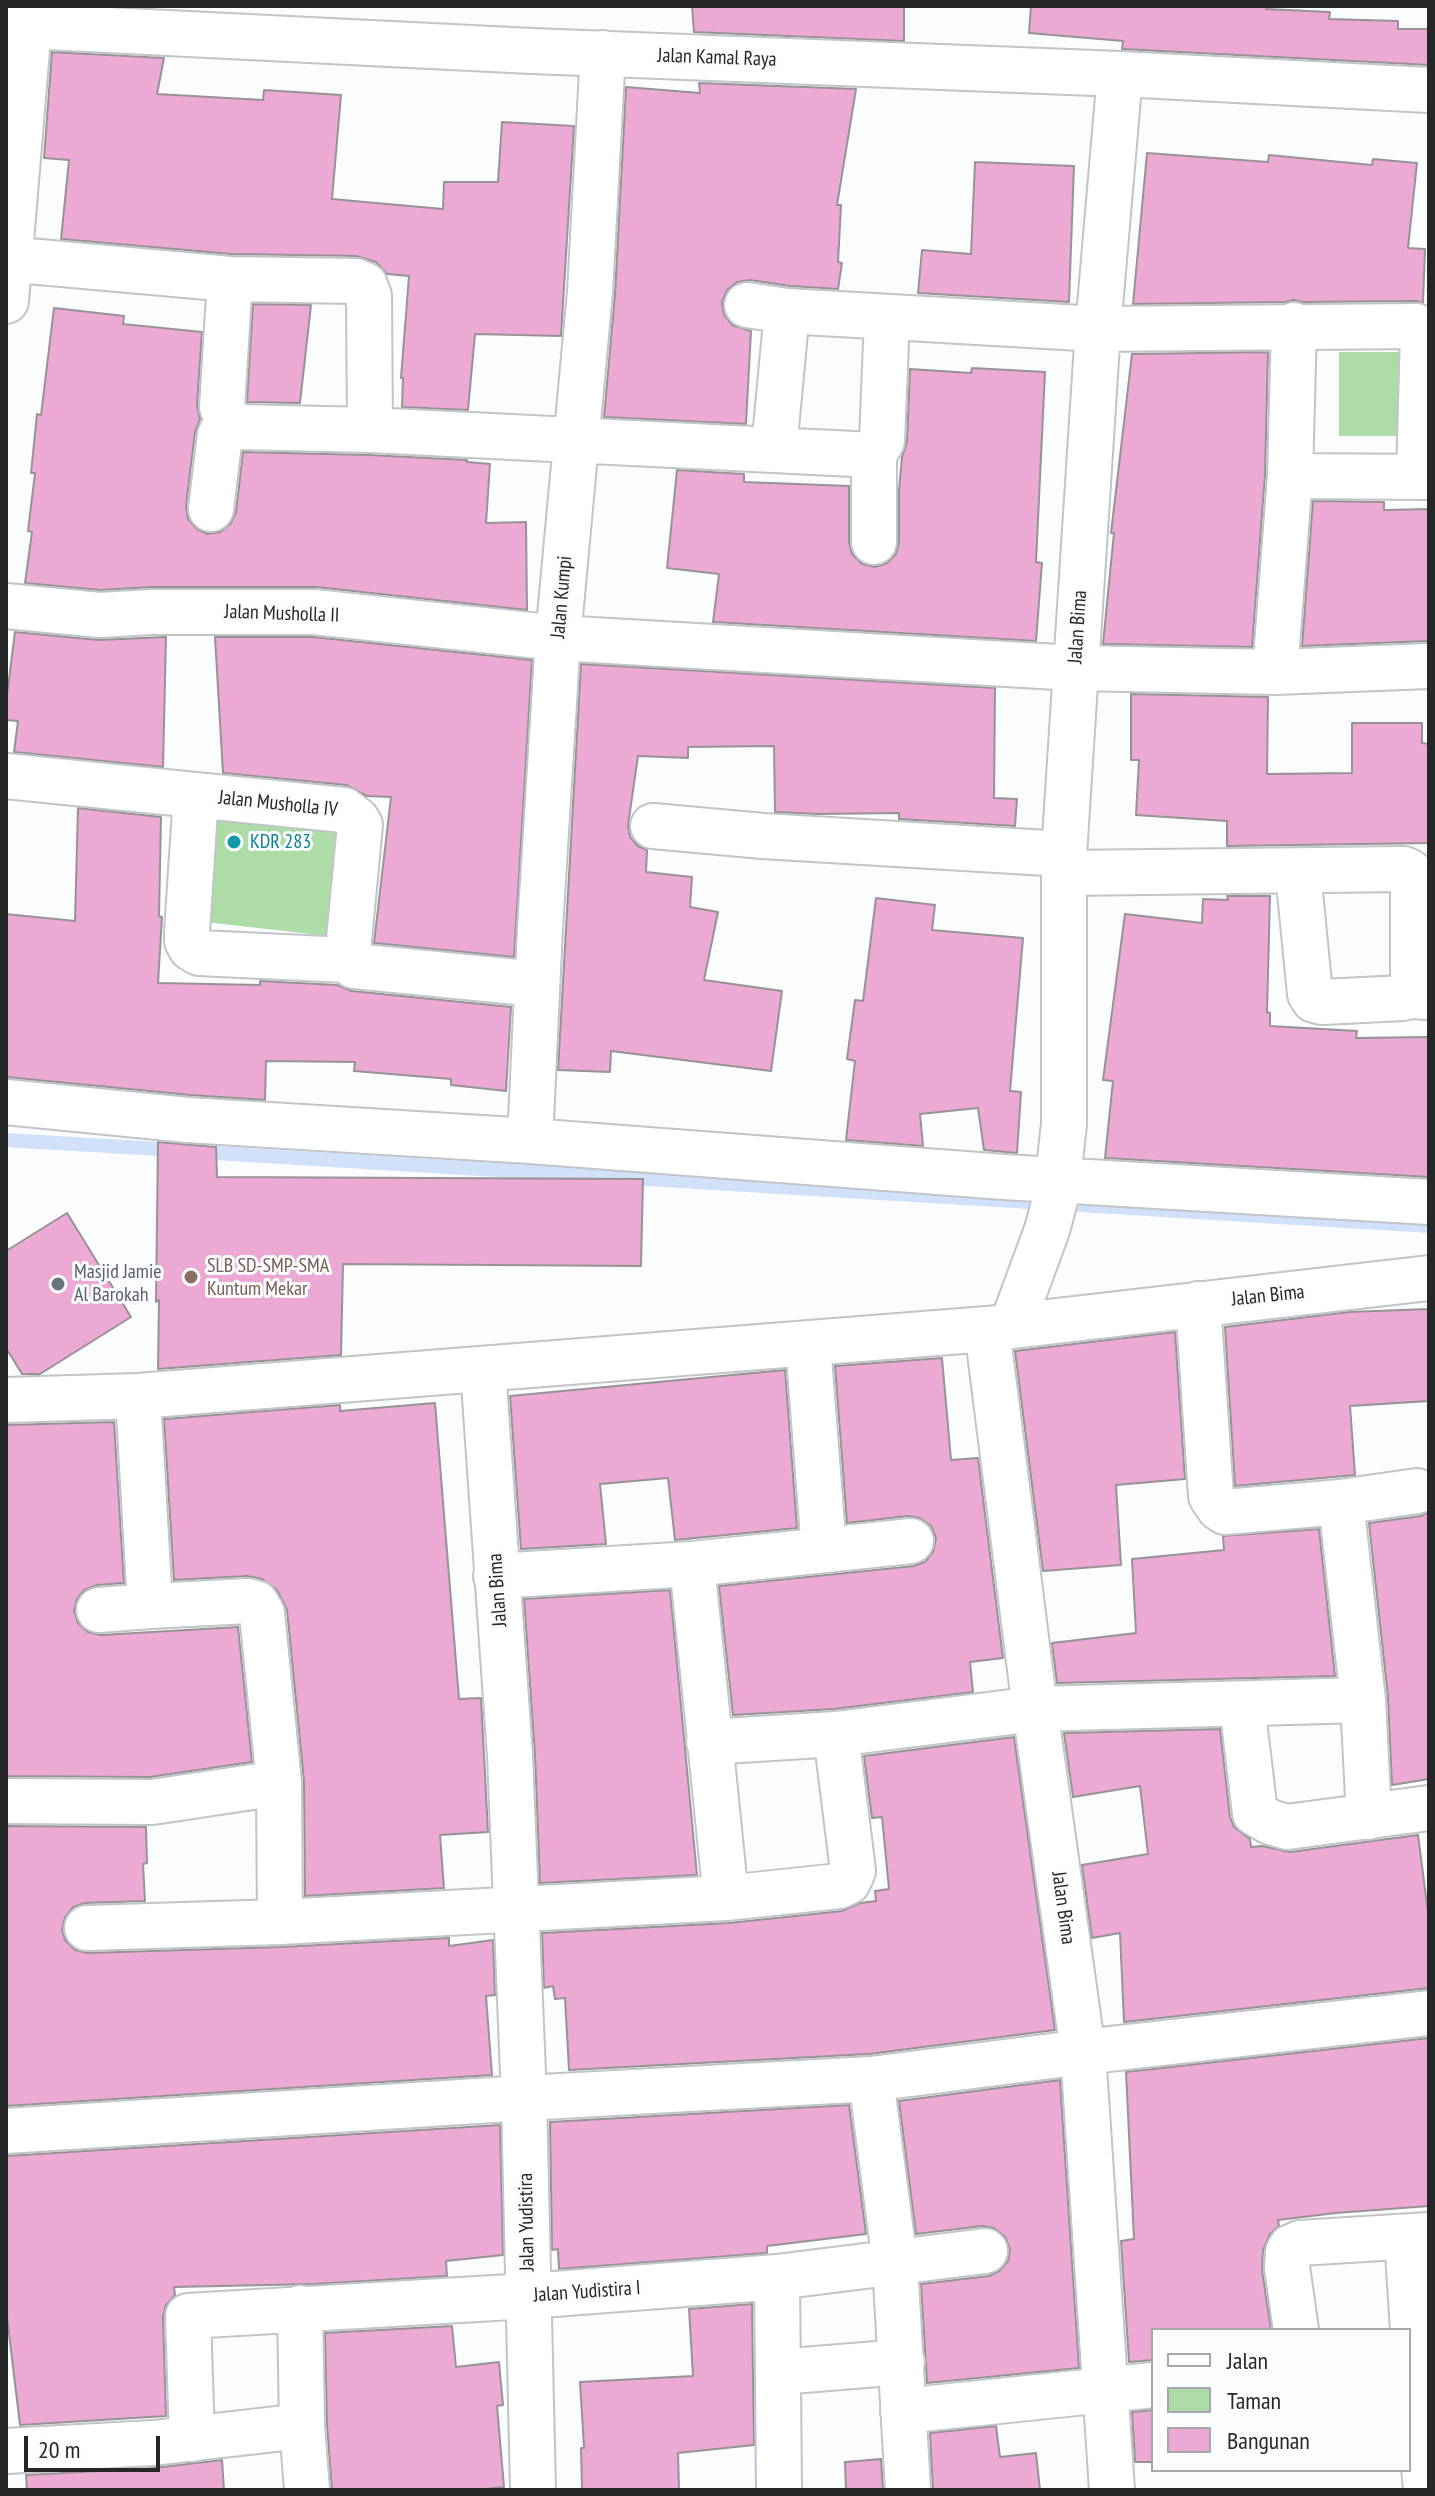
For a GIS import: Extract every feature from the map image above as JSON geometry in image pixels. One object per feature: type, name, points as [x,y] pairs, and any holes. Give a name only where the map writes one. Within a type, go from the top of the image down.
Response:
[{"type":"street","name":"Jalan Kamal Raya","points":[[18,26],[119,18],[603,53],[1429,90]]},
{"type":"street","points":[[18,26],[7,273],[356,281],[365,285],[369,296],[370,430]]},
{"type":"street","name":"Jalan Kumpi","points":[[530,1141],[558,638],[590,292],[603,53]]},
{"type":"street","name":"Jalan Bima","points":[[1112,2490],[1083,2052],[1035,1709],[1000,1327],[1054,1202],[1064,1124],[1064,863],[1098,329],[1120,74]]},
{"type":"street","points":[[230,279],[222,407],[228,420],[238,427],[370,430],[874,455]]},
{"type":"street","points":[[774,449],[767,308],[1098,329],[1294,325],[1420,328],[1423,332],[1424,477],[1290,476]]},
{"type":"street","points":[[874,542],[874,455],[882,441],[887,317]]},
{"type":"street","points":[[1275,672],[1290,476],[1294,325]]},
{"type":"street","points":[[211,509],[220,435],[228,420]]},
{"type":"street","name":"Jalan Musholla II","points":[[6,606],[100,615],[314,612],[558,638],[1075,668],[1275,672],[1429,666]]},
{"type":"street","name":"Jalan Musholla IV","points":[[6,776],[344,810],[360,825],[347,960]]},
{"type":"street","points":[[196,795],[187,941],[199,953],[347,960],[354,966],[537,984]]},
{"type":"street","points":[[653,826],[1064,863],[1298,872],[1404,869],[1410,872],[1413,880],[1413,990],[1420,996]]},
{"type":"street","points":[[1298,872],[1310,994],[1314,1000],[1420,996]]},
{"type":"street","points":[[6,1102],[188,1120],[530,1141],[1054,1202],[1429,1202]]},
{"type":"street","name":"Jalan Bima","points":[[6,1400],[138,1396],[808,1344],[1000,1327],[1429,1278]]},
{"type":"street","points":[[1198,1304],[1211,1496],[1225,1512],[1341,1502],[1417,1491]]},
{"type":"street","points":[[808,1344],[824,1550]]},
{"type":"street","name":"Jalan Bima","points":[[483,1369],[510,1756],[524,2098]]},
{"type":"street","points":[[138,1396],[150,1606]]},
{"type":"street","points":[[1341,1502],[1363,1700],[1369,1817]]},
{"type":"street","points":[[496,1576],[692,1564],[911,1541]]},
{"type":"street","points":[[692,1564],[726,1898]]},
{"type":"street","points":[[99,1610],[248,1601],[261,1608],[279,1783],[280,1922]]},
{"type":"street","points":[[709,1742],[836,1734],[1035,1709],[1363,1700]]},
{"type":"street","points":[[1242,1705],[1255,1813],[1270,1822],[1287,1827],[1429,1808]]},
{"type":"street","points":[[87,1928],[516,1910],[726,1898],[839,1886],[848,1882],[853,1871],[836,1734]]},
{"type":"street","points":[[6,1801],[152,1802],[279,1783]]},
{"type":"street","points":[[6,2131],[871,2079],[1429,2013]]},
{"type":"street","points":[[871,2079],[895,2263],[908,2490]]},
{"type":"street","name":"Jalan Yudistira","points":[[524,2098],[533,2490]]},
{"type":"street","points":[[1296,2328],[1287,2267],[1291,2247],[1300,2243],[1418,2236],[1412,2361],[1426,2490]]},
{"type":"street","name":"Jalan Yudistira I","points":[[192,2439],[188,2316],[528,2296],[777,2277],[985,2251]]},
{"type":"street","points":[[777,2277],[779,2490]]},
{"type":"street","points":[[300,2308],[302,2426],[307,2490]]},
{"type":"street","points":[[779,2372],[902,2362]]},
{"type":"street","points":[[903,2411],[1151,2385]]},
{"type":"street","points":[[6,2451],[192,2439],[302,2426]]},
{"type":"green space","points":[[1339,352],[1399,352],[1399,436],[1339,436]]},
{"type":"green space","points":[[192,808],[350,826],[337,937],[179,919]]},
{"type":"building","points":[[692,6],[904,6],[904,41],[694,32]]},
{"type":"building","points":[[1031,6],[1267,6],[1266,9],[1330,12],[1329,19],[1398,21],[1398,29],[1429,29],[1429,65],[1122,49],[1123,41],[1029,33]]},
{"type":"building","points":[[52,52],[164,58],[157,94],[263,100],[264,90],[341,95],[332,199],[443,209],[444,182],[498,182],[502,122],[574,126],[561,336],[475,334],[468,410],[402,407],[401,378],[409,276],[387,274],[376,262],[356,256],[231,254],[61,239],[69,160],[44,158]]},
{"type":"building","points":[[699,83],[856,89],[837,205],[841,205],[838,262],[842,263],[838,289],[750,280],[737,282],[727,290],[722,302],[724,315],[732,325],[751,331],[746,424],[604,417],[615,294],[626,87],[700,93]]},
{"type":"building","points":[[1147,153],[1268,162],[1269,155],[1372,165],[1373,159],[1417,163],[1408,248],[1425,249],[1423,303],[1294,300],[1133,304]]},
{"type":"building","points":[[975,162],[1074,166],[1069,302],[918,293],[922,250],[971,254]]},
{"type":"building","points":[[253,304],[311,305],[300,403],[247,402]]},
{"type":"building","points":[[54,308],[124,316],[123,324],[202,332],[197,405],[200,419],[195,432],[186,506],[188,519],[197,529],[207,534],[220,532],[231,523],[236,512],[243,452],[369,455],[490,464],[486,523],[526,522],[527,610],[316,587],[100,590],[25,583],[32,532],[28,531],[35,473],[31,473],[37,414],[41,415]]},
{"type":"building","points":[[1268,352],[1265,475],[1252,647],[1103,644],[1114,533],[1111,533],[1132,354]]},
{"type":"building","points":[[972,368],[1045,372],[1036,562],[1042,563],[1036,641],[713,622],[719,574],[667,568],[677,470],[744,474],[744,482],[849,486],[849,542],[852,554],[862,564],[875,567],[887,563],[896,554],[899,542],[899,490],[902,457],[907,442],[910,369],[971,373]]},
{"type":"building","points":[[1313,501],[1384,502],[1384,510],[1429,509],[1429,641],[1302,646]]},
{"type":"building","points":[[15,632],[98,640],[166,637],[163,767],[14,752],[18,721],[6,720],[6,703]]},
{"type":"building","points":[[215,637],[313,637],[532,660],[514,957],[374,943],[391,797],[367,796],[346,785],[223,773]]},
{"type":"building","points":[[581,664],[995,688],[994,798],[1017,799],[1015,826],[899,819],[899,813],[775,812],[774,746],[688,747],[688,758],[638,756],[628,825],[630,837],[647,850],[646,872],[692,877],[690,907],[718,912],[704,980],[782,991],[771,1071],[611,1051],[610,1072],[558,1070]]},
{"type":"building","points":[[1131,694],[1268,697],[1267,774],[1352,773],[1352,723],[1422,723],[1422,743],[1429,744],[1429,843],[1227,846],[1227,821],[1136,815],[1139,760],[1131,760]]},
{"type":"building","points":[[78,808],[161,817],[159,916],[162,917],[158,983],[260,985],[260,981],[337,985],[352,991],[511,1007],[506,1091],[451,1085],[451,1079],[354,1071],[355,1062],[266,1061],[265,1100],[6,1077],[6,914],[75,921]]},
{"type":"building","points":[[1227,896],[1270,896],[1267,1012],[1270,1013],[1270,1026],[1357,1031],[1356,1038],[1428,1037],[1429,1177],[1105,1158],[1113,1081],[1103,1080],[1125,914],[1202,923],[1203,899],[1228,900]]},
{"type":"building","points":[[876,898],[935,905],[932,930],[1023,938],[1010,1091],[1021,1092],[1017,1153],[984,1150],[978,1108],[920,1114],[923,1146],[846,1140],[855,1061],[847,1059],[855,1000],[863,1001]]},
{"type":"building","name":"SLB SD-SMP-SMA Kuntum Mekar","points":[[158,1142],[216,1147],[217,1177],[643,1179],[641,1266],[343,1264],[341,1355],[158,1369]]},
{"type":"building","name":"Masjid Jamie Al Barokah","points":[[67,1213],[131,1317],[40,1374],[22,1374],[6,1348],[6,1251]]},
{"type":"building","points":[[1429,1309],[1429,1401],[1350,1406],[1355,1475],[1235,1486],[1225,1327],[1349,1312]]},
{"type":"building","points":[[1175,1332],[1185,1479],[1116,1485],[1121,1565],[1043,1571],[1015,1351]]},
{"type":"building","points":[[942,1358],[951,1460],[978,1458],[1003,1658],[970,1662],[973,1692],[834,1709],[733,1715],[719,1586],[914,1566],[925,1562],[933,1552],[936,1538],[931,1526],[920,1518],[908,1516],[847,1523],[835,1366]]},
{"type":"building","points":[[785,1370],[797,1528],[675,1540],[668,1478],[600,1484],[606,1544],[521,1549],[510,1396]]},
{"type":"building","points":[[435,1403],[459,1699],[481,1698],[488,1832],[440,1835],[444,1888],[305,1896],[304,1781],[287,1610],[277,1590],[262,1579],[247,1576],[174,1580],[164,1419],[340,1405],[340,1411]]},
{"type":"building","points":[[114,1422],[124,1583],[97,1585],[84,1590],[77,1599],[74,1611],[78,1623],[88,1632],[101,1635],[238,1627],[252,1762],[150,1777],[6,1776],[6,1425]]},
{"type":"building","points":[[1429,1512],[1429,1779],[1392,1785],[1388,1697],[1369,1523],[1421,1516]]},
{"type":"building","points":[[1319,1529],[1335,1676],[1057,1683],[1052,1643],[1136,1633],[1132,1559],[1224,1550],[1223,1536]]},
{"type":"building","points":[[670,1590],[697,1875],[540,1883],[524,1599]]},
{"type":"building","points":[[1220,1729],[1230,1817],[1234,1827],[1250,1839],[1251,1847],[1290,1852],[1418,1835],[1429,1920],[1429,1988],[1124,2022],[1120,1933],[1092,1938],[1082,1865],[1148,1854],[1140,1786],[1073,1797],[1064,1733]]},
{"type":"building","points":[[1014,1737],[1055,2030],[869,2054],[569,2070],[565,1998],[555,1999],[553,1986],[544,1988],[542,1933],[729,1923],[842,1911],[860,1903],[876,1901],[875,1891],[889,1889],[882,1817],[872,1818],[864,1756]]},
{"type":"building","points":[[6,1826],[146,1827],[147,1863],[143,1864],[145,1901],[85,1903],[73,1907],[65,1917],[62,1930],[65,1940],[75,1950],[87,1953],[449,1938],[449,1946],[493,1940],[495,1995],[486,1996],[492,2075],[6,2106]]},
{"type":"building","points":[[1429,2038],[1429,2206],[1278,2220],[1279,2226],[1270,2234],[1263,2250],[1262,2270],[1271,2328],[1151,2328],[1151,2360],[1129,2362],[1121,2241],[1134,2239],[1126,2072]]},
{"type":"building","points":[[1060,2080],[1079,2368],[927,2383],[921,2284],[989,2276],[1008,2261],[1010,2249],[1005,2237],[994,2228],[982,2226],[916,2234],[899,2101]]},
{"type":"building","points":[[849,2105],[866,2234],[767,2246],[767,2253],[559,2269],[558,2249],[552,2250],[550,2122]]},
{"type":"building","points":[[500,2125],[503,2255],[446,2261],[447,2276],[315,2284],[174,2287],[175,2295],[166,2305],[163,2317],[166,2416],[20,2425],[6,2309],[6,2156]]},
{"type":"building","points":[[752,2304],[754,2445],[678,2453],[679,2490],[582,2490],[581,2448],[584,2448],[580,2382],[693,2376],[689,2309]]},
{"type":"building","points":[[452,2326],[456,2367],[499,2362],[503,2405],[497,2406],[504,2487],[474,2490],[332,2490],[325,2333]]},
{"type":"building","points":[[1151,2410],[1151,2462],[1135,2462],[1132,2412]]},
{"type":"building","points":[[996,2426],[1000,2457],[1036,2453],[1040,2490],[933,2490],[930,2433]]},
{"type":"building","points":[[881,2459],[883,2490],[846,2490],[845,2462]]},
{"type":"building","points":[[222,2460],[224,2490],[27,2490],[26,2475],[154,2468]]},
{"type":"waterway","points":[[6,1140],[177,1150]]},
{"type":"waterway","points":[[198,1152],[1429,1226]]},
{"type":"place","name":"KDR 283","points":[[234,842]]},
{"type":"place","name":"SLB SD-SMP-SMA Kuntum Mekar","points":[[191,1277]]},
{"type":"place","name":"Masjid Jamie Al Barokah","points":[[58,1284]]}]
